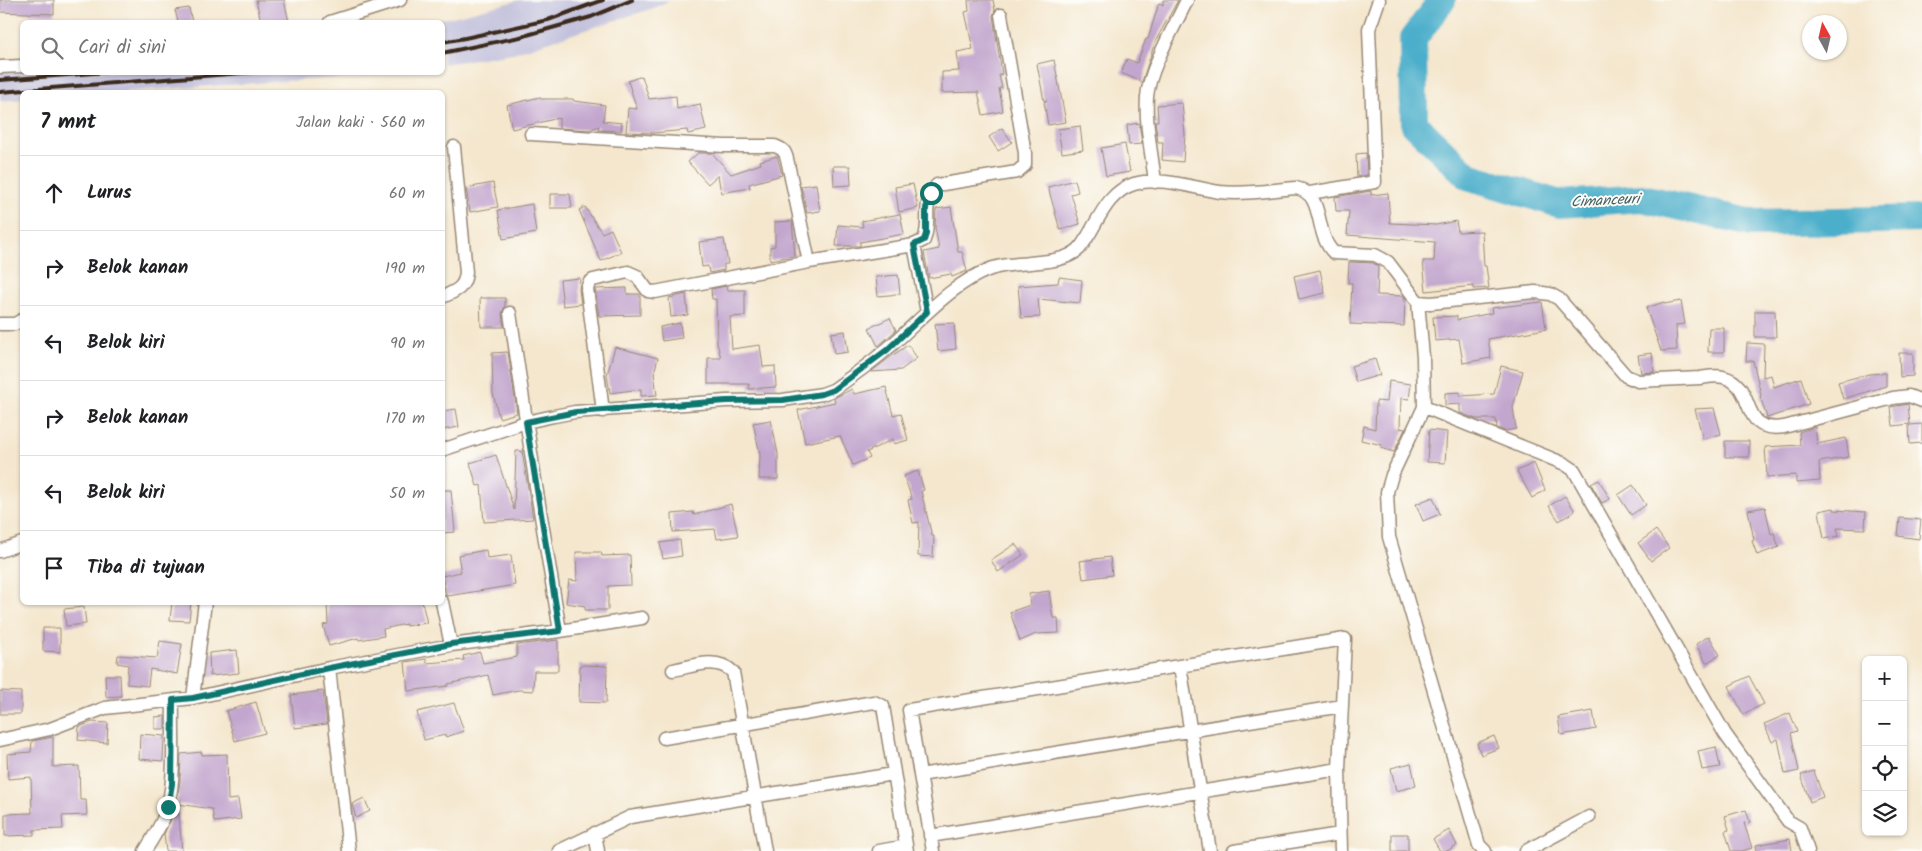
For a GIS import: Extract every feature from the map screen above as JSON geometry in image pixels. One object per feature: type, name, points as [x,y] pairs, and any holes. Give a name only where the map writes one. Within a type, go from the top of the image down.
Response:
[{"type":"street","points":[[336,20],[400,0]]},
{"type":"street","points":[[1155,182],[1147,95],[1155,68],[1187,0]]},
{"type":"street","points":[[445,449],[526,422],[576,412],[726,401],[783,400],[822,394],[833,390],[887,350],[927,312],[972,277],[989,269],[1002,266],[1058,259],[1080,248],[1113,195],[1125,187],[1136,183],[1169,182],[1228,192],[1296,188],[1310,193],[1375,182],[1369,29],[1379,0]]},
{"type":"street","points":[[603,411],[587,289],[589,283],[593,280],[628,272],[637,276],[648,291],[656,292],[810,262],[914,245],[924,240],[926,234],[926,208],[931,193],[937,186],[1017,172],[1025,165],[1025,153],[1002,15]]},
{"type":"street","points":[[0,67],[20,66]]},
{"type":"street","points":[[531,134],[724,146],[775,146],[781,148],[787,159],[810,262]]},
{"type":"street","points":[[445,296],[460,289],[466,277],[454,147]]},
{"type":"street","points":[[1310,193],[1315,203],[1322,236],[1328,248],[1334,253],[1382,257],[1388,262],[1418,302],[1424,407],[1392,475],[1388,492],[1389,537],[1479,845],[1485,851]]},
{"type":"street","points":[[914,245],[927,312]]},
{"type":"street","points":[[1418,302],[1431,303],[1535,292],[1550,294],[1559,299],[1626,376],[1638,381],[1722,376],[1735,382],[1743,393],[1752,416],[1762,426],[1768,428],[1784,427],[1893,398],[1909,396],[1922,401]]},
{"type":"street","points":[[510,313],[560,631]]},
{"type":"street","points":[[0,324],[15,324],[20,321]]},
{"type":"street","points":[[1424,407],[1565,464],[1574,470],[1725,734],[1788,821],[1800,828],[1808,851]]},
{"type":"street","points":[[0,551],[20,544]]},
{"type":"street","points":[[193,698],[205,605]]},
{"type":"street","points":[[443,605],[451,644]]},
{"type":"street","points":[[0,740],[50,729],[105,708],[193,698],[329,668],[451,644],[560,631],[642,618]]},
{"type":"street","points":[[933,851],[909,710],[1345,638],[1339,769],[1341,851]]},
{"type":"street","points":[[674,670],[715,662],[727,666],[733,672],[765,851]]},
{"type":"street","points":[[1180,666],[1210,851]]},
{"type":"street","points":[[329,668],[349,851]]},
{"type":"street","points":[[145,851],[168,807],[172,784],[173,700]]},
{"type":"street","points":[[664,738],[874,702],[880,704],[883,706],[906,849],[878,851]]},
{"type":"street","points":[[920,775],[1342,706]]},
{"type":"street","points":[[930,836],[1339,769]]},
{"type":"street","points":[[559,851],[630,818],[894,774]]},
{"type":"street","points":[[1526,851],[1589,817]]},
{"type":"street","points":[[595,833],[598,851]]},
{"type":"street","points":[[1234,851],[1340,834]]},
{"type":"shaded area","points":[[520,0],[670,0],[654,8],[513,53],[445,64],[445,20],[431,20],[453,17]]},
{"type":"shaded area","points":[[20,64],[20,75],[375,75],[146,90],[20,90],[20,99],[0,101],[0,66]]},
{"type":"building","points":[[0,0],[54,0],[54,14],[0,12]]},
{"type":"building","points":[[256,0],[284,0],[289,20],[261,20]]},
{"type":"building","points":[[968,0],[993,0],[995,10],[993,16],[1002,74],[999,75],[1002,88],[999,88],[1003,111],[983,115],[978,92],[942,93],[942,72],[959,71],[957,52],[973,49],[965,12],[969,11]]},
{"type":"building","points":[[1163,0],[1178,0],[1155,42],[1142,82],[1121,73],[1127,59],[1137,63],[1146,39],[1148,39],[1159,3],[1163,5]]},
{"type":"building","points":[[189,8],[192,20],[178,20],[175,10]]},
{"type":"building","points":[[1054,60],[1066,122],[1048,125],[1044,102],[1047,100],[1044,101],[1037,64]]},
{"type":"building","points":[[642,76],[649,99],[676,96],[677,109],[700,104],[706,130],[688,134],[687,130],[653,133],[626,132],[628,108],[637,109],[628,81]]},
{"type":"building","points":[[540,97],[540,99],[573,99],[574,101],[605,105],[603,121],[622,123],[621,131],[598,130],[599,126],[590,130],[559,128],[559,118],[512,129],[507,105]]},
{"type":"building","points":[[1182,103],[1185,135],[1183,162],[1162,160],[1163,142],[1158,142],[1155,121],[1158,121],[1157,105]]},
{"type":"building","points":[[1139,123],[1142,144],[1129,145],[1127,125]]},
{"type":"building","points":[[1080,126],[1083,150],[1062,153],[1058,129]]},
{"type":"building","points":[[1002,128],[1012,142],[998,151],[989,137]]},
{"type":"building","points":[[1125,144],[1130,172],[1106,176],[1101,148]]},
{"type":"building","points":[[698,153],[712,153],[731,174],[761,164],[760,161],[777,156],[782,175],[749,184],[750,188],[721,193],[718,175],[708,184],[688,162]]},
{"type":"building","points":[[1366,153],[1367,175],[1357,177],[1356,154]]},
{"type":"building","points":[[833,166],[850,166],[851,185],[834,186]]},
{"type":"building","points":[[1075,180],[1078,192],[1071,194],[1080,224],[1060,230],[1048,187]]},
{"type":"building","points":[[493,183],[498,207],[470,212],[466,188]]},
{"type":"building","points":[[816,184],[820,211],[807,213],[801,186]]},
{"type":"building","points":[[913,184],[918,208],[899,212],[895,187]]},
{"type":"building","points":[[1371,191],[1371,195],[1388,193],[1390,223],[1436,225],[1456,221],[1458,232],[1482,231],[1484,266],[1486,266],[1489,288],[1474,289],[1474,286],[1426,291],[1423,261],[1434,261],[1435,242],[1347,235],[1349,211],[1336,211],[1335,197]]},
{"type":"building","points":[[550,194],[570,194],[572,208],[550,208]]},
{"type":"building","points":[[532,204],[536,233],[503,239],[498,210]]},
{"type":"building","points":[[585,207],[602,233],[611,229],[621,252],[601,261],[579,210]]},
{"type":"building","points":[[951,207],[958,252],[962,252],[967,271],[952,277],[951,274],[929,278],[924,252],[939,249],[935,227],[936,209]]},
{"type":"building","points":[[900,214],[904,234],[860,242],[860,246],[836,246],[838,225],[863,227],[862,221]]},
{"type":"building","points":[[792,221],[795,256],[770,260],[770,247],[775,246],[775,222]]},
{"type":"building","points":[[724,239],[728,264],[724,264],[724,270],[709,273],[708,266],[702,267],[699,242]]},
{"type":"building","points":[[1349,262],[1373,263],[1378,266],[1377,295],[1403,296],[1405,298],[1404,326],[1350,324],[1352,283],[1348,283]]},
{"type":"building","points":[[1320,270],[1325,293],[1299,299],[1294,276]]},
{"type":"building","points":[[898,275],[900,294],[878,296],[876,277]]},
{"type":"building","points":[[1059,277],[1082,280],[1080,303],[1038,299],[1040,317],[1021,318],[1018,286],[1058,283]]},
{"type":"building","points":[[580,278],[581,304],[563,306],[560,280]]},
{"type":"building","points":[[726,286],[727,290],[745,290],[745,316],[730,317],[732,349],[760,345],[763,367],[775,366],[776,387],[749,389],[749,384],[708,384],[708,358],[721,358],[717,343],[716,299],[712,299],[711,289]]},
{"type":"building","points":[[627,288],[627,294],[640,294],[640,315],[599,316],[595,289]]},
{"type":"building","points":[[686,294],[688,315],[671,317],[669,298]]},
{"type":"building","points":[[480,298],[505,298],[502,314],[504,327],[481,327]]},
{"type":"building","points":[[1681,301],[1685,324],[1676,325],[1677,350],[1661,351],[1646,308],[1664,302],[1664,304]]},
{"type":"building","points":[[1542,302],[1546,329],[1488,339],[1491,358],[1463,363],[1459,339],[1435,341],[1433,317],[1457,316],[1457,320],[1492,313],[1491,308]]},
{"type":"building","points":[[1755,311],[1775,311],[1776,337],[1755,337]]},
{"type":"building","points":[[890,318],[896,330],[878,346],[869,328]]},
{"type":"building","points":[[680,323],[682,338],[662,341],[660,327]]},
{"type":"building","points":[[954,323],[956,349],[938,351],[935,324]]},
{"type":"building","points":[[1709,328],[1724,328],[1724,352],[1708,352]]},
{"type":"building","points":[[845,331],[848,352],[834,354],[831,333]]},
{"type":"building","points":[[1747,343],[1764,344],[1763,377],[1771,375],[1774,387],[1801,378],[1809,404],[1767,418],[1760,396],[1753,361],[1746,361]]},
{"type":"building","points":[[908,345],[917,358],[901,370],[871,372],[893,355]]},
{"type":"building","points":[[615,347],[658,358],[654,373],[657,395],[641,396],[641,389],[610,393],[607,375]]},
{"type":"building","points":[[508,352],[517,413],[499,418],[493,393],[492,353]]},
{"type":"building","points":[[1652,353],[1654,372],[1641,373],[1638,355]]},
{"type":"building","points":[[1899,353],[1913,353],[1913,376],[1900,377]]},
{"type":"building","points":[[1375,359],[1380,375],[1356,382],[1351,366]]},
{"type":"building","points":[[1501,366],[1523,371],[1513,407],[1516,429],[1505,431],[1497,428],[1496,419],[1476,419],[1460,413],[1460,404],[1445,405],[1445,393],[1460,392],[1460,396],[1494,394]]},
{"type":"building","points":[[1886,373],[1886,386],[1843,399],[1838,382],[1869,374]]},
{"type":"building","points":[[1389,381],[1411,384],[1409,399],[1401,398],[1400,428],[1405,429],[1394,452],[1381,448],[1382,445],[1361,440],[1364,426],[1375,429],[1376,401],[1387,402]]},
{"type":"building","points":[[886,387],[893,415],[901,413],[908,440],[894,444],[893,439],[867,452],[870,458],[853,465],[840,436],[805,443],[798,410],[835,402],[834,398],[852,389],[854,394]]},
{"type":"building","points":[[1908,404],[1910,424],[1893,426],[1891,407]]},
{"type":"building","points":[[1714,408],[1721,434],[1703,439],[1695,409]]},
{"type":"building","points":[[456,409],[459,427],[445,429],[445,411]]},
{"type":"building","points":[[771,420],[778,454],[778,479],[759,479],[760,454],[753,423]]},
{"type":"building","points":[[1922,424],[1922,443],[1910,444],[1909,425]]},
{"type":"building","points":[[1815,427],[1817,444],[1846,438],[1849,457],[1819,462],[1820,481],[1796,483],[1796,475],[1767,477],[1765,447],[1800,445],[1799,432]]},
{"type":"building","points":[[1429,430],[1447,432],[1445,463],[1427,462]]},
{"type":"building","points":[[1725,441],[1749,441],[1749,457],[1725,457]]},
{"type":"building","points":[[516,451],[522,451],[533,519],[484,522],[481,485],[477,486],[470,463],[496,455],[514,510]]},
{"type":"building","points":[[1534,463],[1545,490],[1532,498],[1517,471]]},
{"type":"building","points":[[918,471],[924,490],[921,491],[932,536],[934,536],[933,557],[918,556],[919,522],[913,523],[908,500],[912,499],[904,476]]},
{"type":"building","points":[[1599,480],[1610,499],[1602,503],[1591,484]]},
{"type":"building","points":[[1633,485],[1646,505],[1631,515],[1618,495]]},
{"type":"building","points":[[445,490],[451,490],[455,532],[445,533]]},
{"type":"building","points":[[1565,496],[1575,511],[1559,521],[1549,506]]},
{"type":"building","points":[[1433,497],[1440,514],[1423,521],[1416,504]]},
{"type":"building","points":[[731,504],[738,536],[717,539],[715,529],[673,532],[672,514],[693,512],[694,515]]},
{"type":"building","points":[[1765,507],[1771,534],[1774,533],[1779,547],[1757,555],[1752,541],[1754,540],[1748,510]]},
{"type":"building","points":[[1834,508],[1834,510],[1866,512],[1865,529],[1837,528],[1839,536],[1824,539],[1819,511]]},
{"type":"building","points":[[1900,518],[1921,520],[1919,539],[1898,536]]},
{"type":"building","points":[[1656,530],[1669,548],[1651,561],[1638,543]]},
{"type":"building","points":[[680,540],[682,556],[663,559],[660,543]]},
{"type":"building","points":[[1015,544],[1023,555],[998,572],[991,560]]},
{"type":"building","points":[[486,550],[487,558],[511,555],[515,585],[446,595],[445,575],[461,572],[458,555]]},
{"type":"building","points":[[576,552],[601,552],[602,556],[630,555],[631,585],[608,586],[608,610],[585,610],[585,606],[566,603],[569,580],[577,581]]},
{"type":"building","points":[[1110,557],[1112,575],[1083,579],[1080,561]]},
{"type":"building","points":[[1049,591],[1053,618],[1058,618],[1059,633],[1036,634],[1020,641],[1010,612],[1030,605],[1029,594]]},
{"type":"building","points":[[172,605],[191,605],[189,621],[170,620]]},
{"type":"building","points":[[327,605],[423,605],[427,623],[406,626],[406,624],[383,629],[384,636],[359,640],[358,638],[329,646],[323,625],[328,624]]},
{"type":"building","points":[[84,607],[86,624],[66,626],[64,609]]},
{"type":"building","points":[[43,628],[60,628],[60,652],[43,651]]},
{"type":"building","points":[[1709,636],[1720,655],[1706,663],[1696,644]]},
{"type":"building","points":[[558,640],[558,671],[534,671],[533,691],[519,690],[493,695],[488,675],[448,684],[448,686],[408,691],[405,662],[426,659],[427,663],[464,660],[463,656],[480,652],[483,663],[517,657],[517,645]]},
{"type":"building","points":[[160,641],[182,644],[177,674],[150,669],[148,686],[127,684],[128,665],[117,663],[118,655],[157,658]]},
{"type":"building","points":[[237,650],[239,673],[210,676],[209,653]]},
{"type":"building","points":[[580,665],[607,666],[606,703],[579,702]]},
{"type":"building","points":[[105,675],[120,675],[121,696],[106,697]]},
{"type":"building","points":[[1749,676],[1764,704],[1743,714],[1729,686]]},
{"type":"building","points":[[0,691],[21,692],[21,714],[0,714]]},
{"type":"building","points":[[323,691],[327,724],[295,728],[291,695]]},
{"type":"building","points":[[256,702],[265,733],[235,741],[226,711]]},
{"type":"building","points":[[454,703],[464,731],[446,737],[445,735],[424,740],[417,712]]},
{"type":"building","points":[[1593,711],[1596,729],[1561,735],[1558,717]]},
{"type":"building","points":[[1790,713],[1797,731],[1791,733],[1799,771],[1785,774],[1778,739],[1772,742],[1764,724]]},
{"type":"building","points":[[165,716],[165,729],[155,729],[155,717]]},
{"type":"building","points":[[92,722],[108,723],[107,743],[78,740],[79,727]]},
{"type":"building","points":[[140,734],[164,736],[163,761],[139,759]]},
{"type":"building","points":[[1494,736],[1499,748],[1481,755],[1477,743]]},
{"type":"building","points":[[53,737],[53,767],[79,766],[80,800],[86,800],[87,815],[62,816],[63,829],[34,830],[34,835],[5,836],[5,814],[32,813],[31,777],[8,779],[7,754],[31,752],[32,741]]},
{"type":"building","points":[[1716,747],[1720,767],[1702,770],[1698,751]]},
{"type":"building","points":[[202,752],[202,755],[227,754],[228,800],[238,799],[241,819],[214,822],[212,809],[178,804],[182,851],[166,851],[164,834],[176,808],[181,754]]},
{"type":"building","points":[[1411,763],[1416,786],[1396,791],[1391,768]]},
{"type":"building","points":[[1814,771],[1823,797],[1810,802],[1801,775]]},
{"type":"building","points":[[364,798],[370,811],[356,818],[352,804]]},
{"type":"building","points":[[1746,810],[1750,822],[1744,823],[1752,848],[1742,851],[1731,851],[1725,831],[1729,830],[1725,816]]},
{"type":"building","points":[[1449,830],[1457,845],[1447,851],[1440,851],[1433,839]]},
{"type":"building","points":[[1392,834],[1408,834],[1408,851],[1392,851]]},
{"type":"building","points":[[1790,839],[1792,851],[1757,851],[1756,845]]},
{"type":"waterway","name":"Cimanceuri","points":[[1442,0],[1413,39],[1414,124],[1468,176],[1560,204],[1642,198],[1752,223],[1922,219]]},
{"type":"railway","points":[[445,41],[548,20],[603,0]]},
{"type":"railway","points":[[445,52],[520,37],[591,17],[632,0]]},
{"type":"railway","points":[[0,80],[68,75]]},
{"type":"railway","points":[[25,90],[216,75]]},
{"type":"railway","points":[[0,92],[20,90]]},
{"type":"route","points":[[168,807],[172,784],[173,700],[193,698],[329,668],[451,644],[560,631],[526,422],[576,412],[726,401],[783,400],[822,394],[833,390],[887,350],[927,312],[914,245],[924,240],[926,234],[926,208],[931,193]]}]
